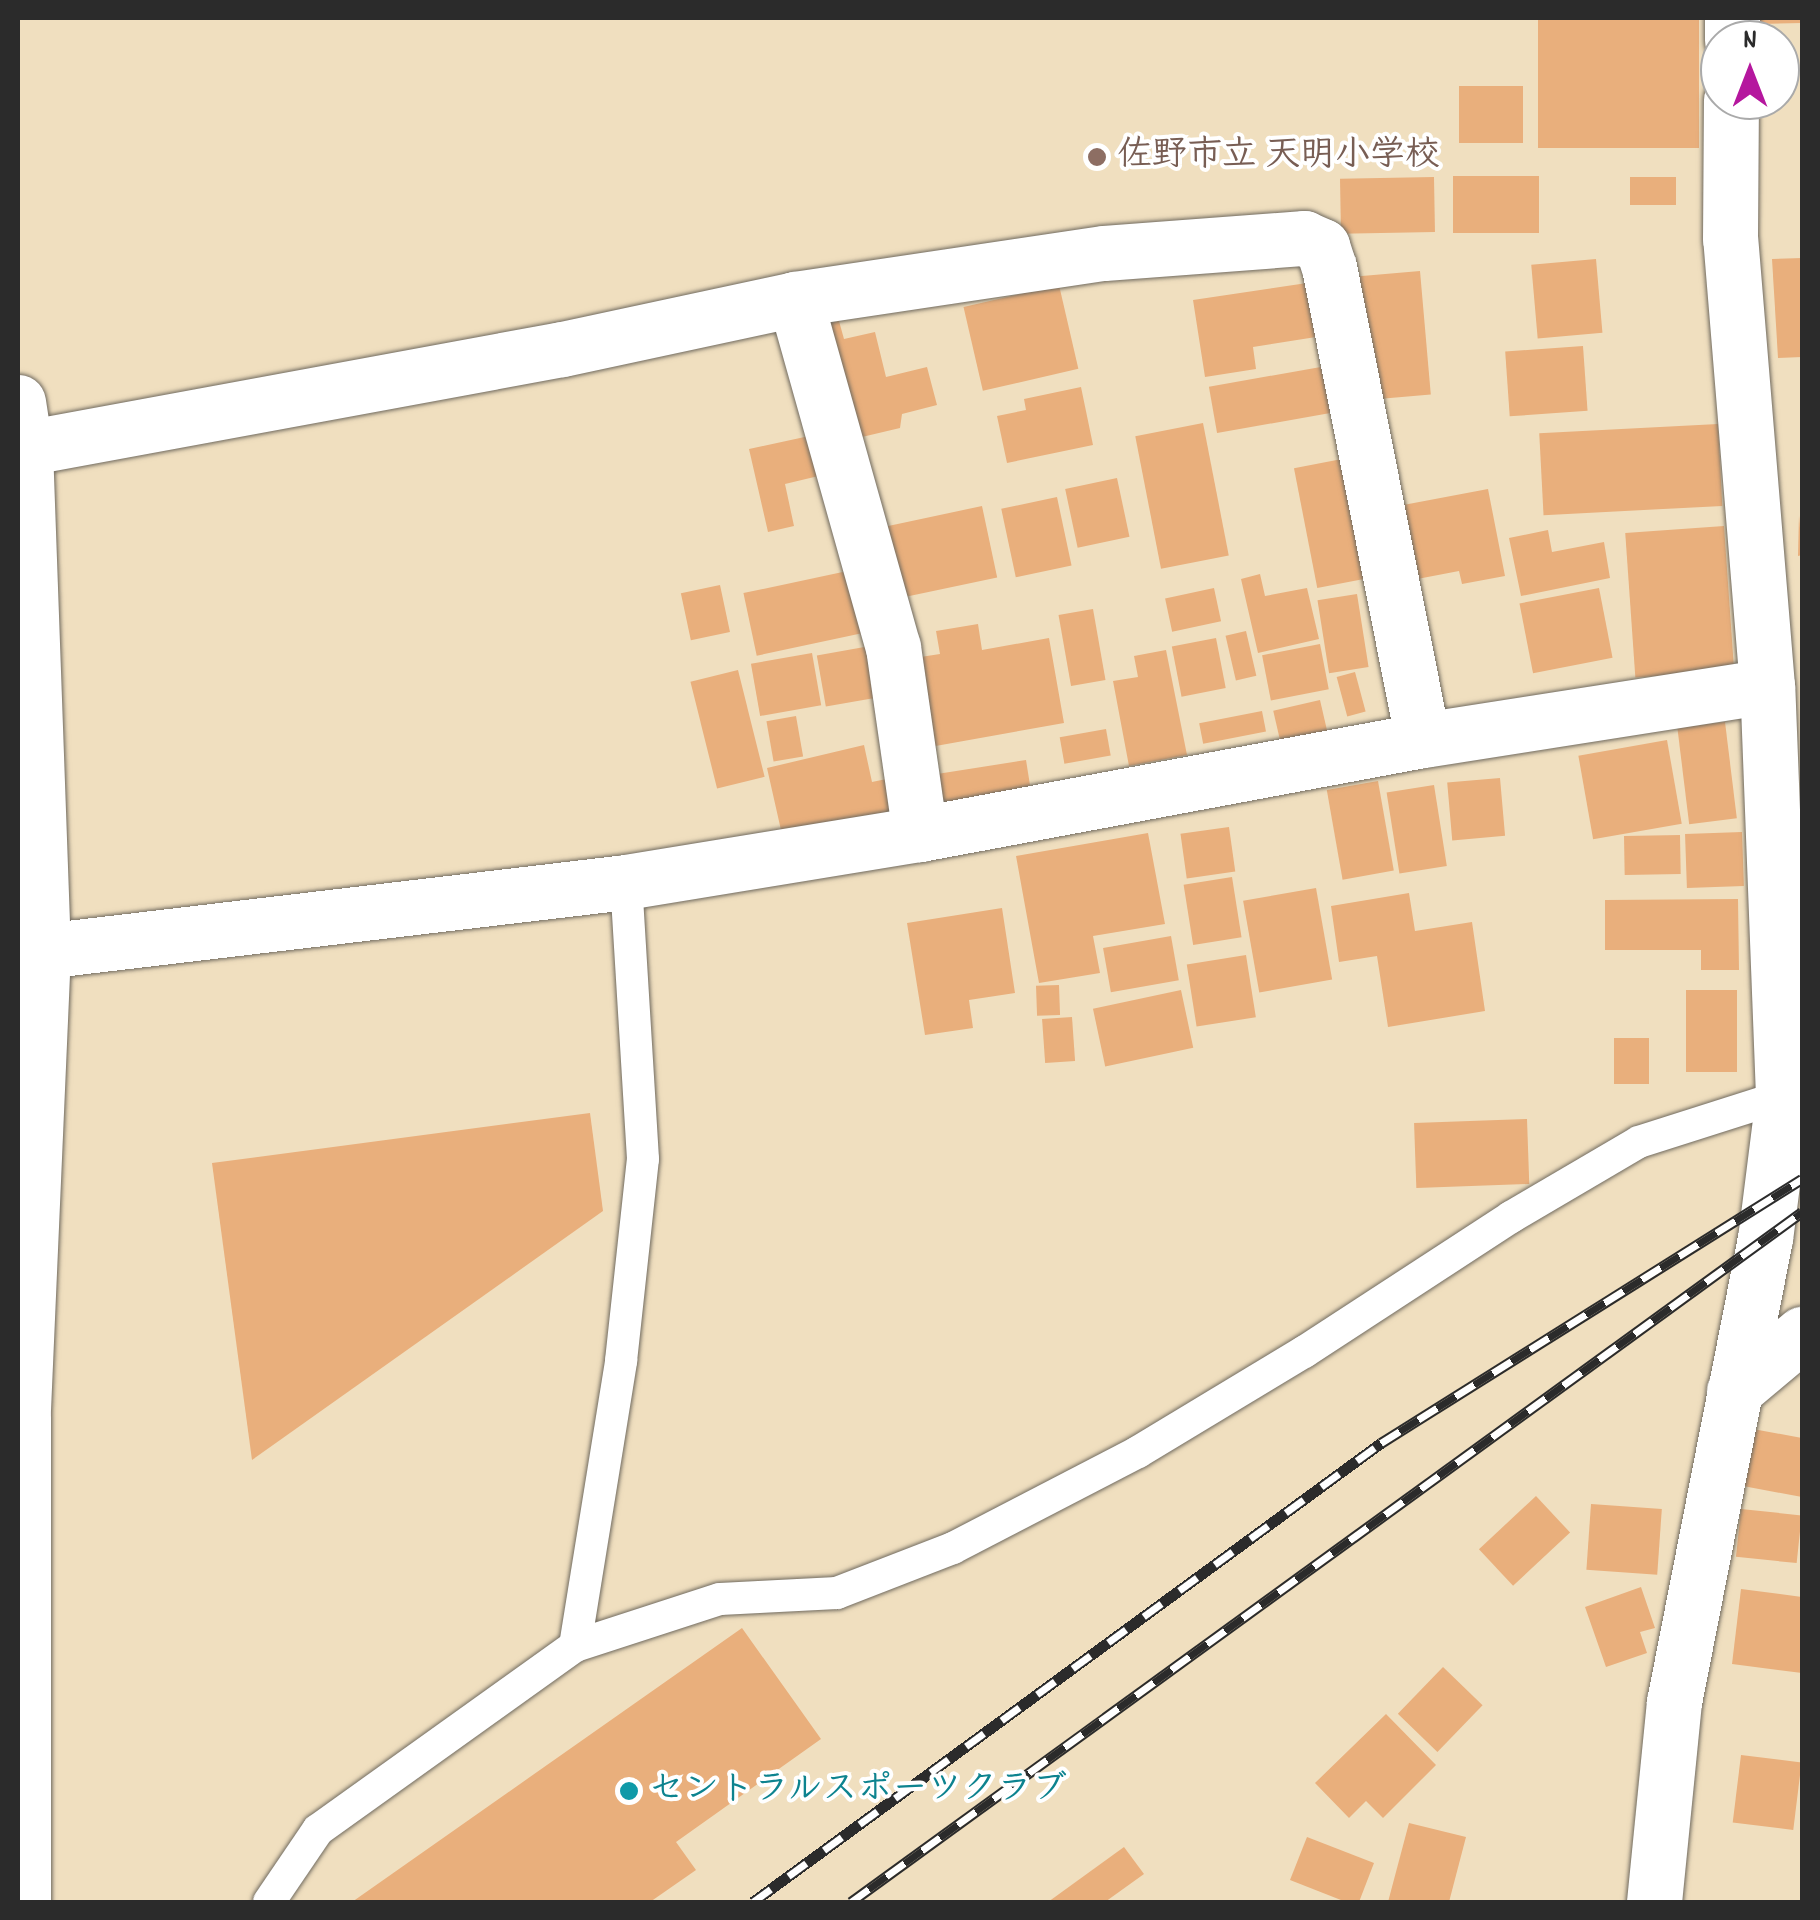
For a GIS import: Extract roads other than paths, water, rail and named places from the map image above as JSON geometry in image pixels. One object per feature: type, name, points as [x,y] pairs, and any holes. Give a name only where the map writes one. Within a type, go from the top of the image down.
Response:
[{"type":"street","points":[[1654,1902],[1674,1702],[1765,1239],[1782,1096],[1767,686],[1782,589],[1730,239],[1731,120]]},
{"type":"street","points":[[23,1902],[20,1416],[34,974],[22,456],[562,350],[796,299],[1104,253],[1304,238],[1322,246],[1423,740]]},
{"type":"street","points":[[796,299],[893,647],[920,834]]},
{"type":"street","points":[[34,974],[920,834],[1423,740],[1767,686]]},
{"type":"street","points":[[1734,1391],[1802,1334]]},
{"type":"lane","points":[[575,1646],[622,1362],[643,1159],[626,882]]},
{"type":"lane","points":[[270,1902],[318,1830],[575,1646],[720,1598],[837,1593],[953,1548],[1138,1452],[1304,1352],[1510,1217],[1639,1142],[1782,1096]]},
{"type":"railway","points":[[753,1902],[1381,1443],[1802,1179]]},
{"type":"railway","points":[[851,1902],[1802,1212]]},
{"type":"place","name":"佐野市立 天明小学校","points":[[1097,157]]},
{"type":"place","name":"セントラルスポーツクラブ","points":[[629,1791]]}]
